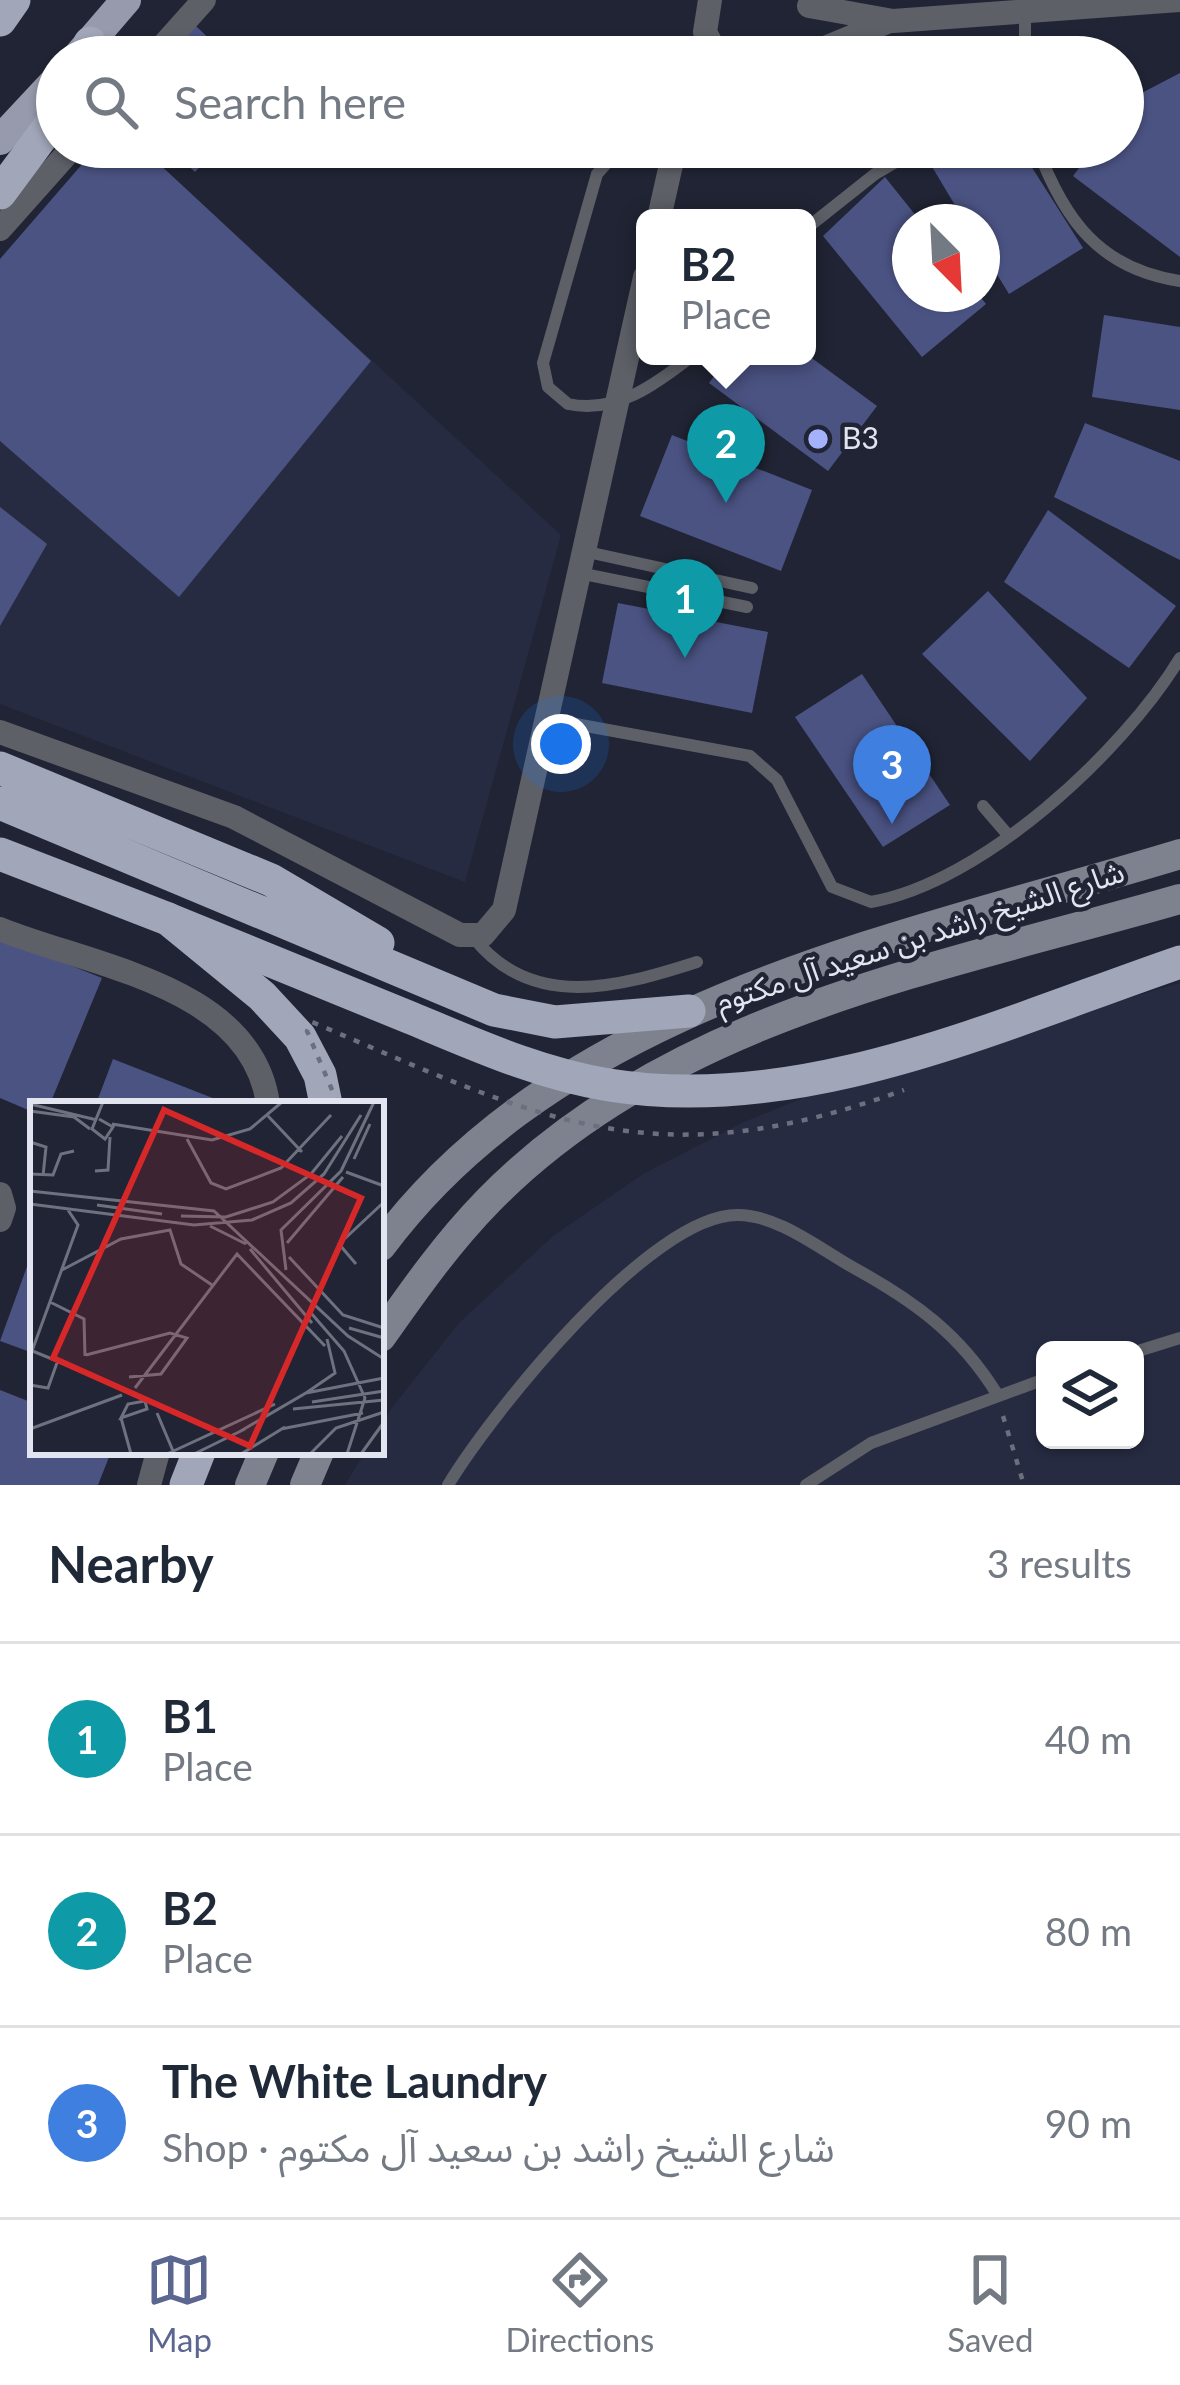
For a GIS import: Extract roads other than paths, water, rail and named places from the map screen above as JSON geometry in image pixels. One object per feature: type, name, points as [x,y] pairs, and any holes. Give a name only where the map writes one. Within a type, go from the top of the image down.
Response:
[{"type":"highway","points":[[0,23],[18,0]]},
{"type":"highway","points":[[0,193],[36,144]]},
{"type":"highway","points":[[0,768],[271,880],[439,985]]},
{"type":"highway","points":[[0,803],[494,1010],[555,1022],[689,1011]]},
{"type":"highway","points":[[0,858],[168,919],[514,1060],[608,1085],[656,1090],[753,1089],[801,1082],[956,1039],[1180,962]]},
{"type":"highway","points":[[168,919],[262,996],[300,1037],[325,1101]]},
{"type":"highway","points":[[186,1485],[198,1455]]},
{"type":"main road","points":[[97,36],[126,0]]},
{"type":"main road","points":[[0,140],[36,101]]},
{"type":"main road","name":"شارع الشيخ راشد بن سعيد آل مكتوم","points":[[384,1242],[436,1181],[542,1094],[689,1011],[774,978],[1180,854]]},
{"type":"main road","name":"شارع الشيخ راشد بن سعيد آل مكتوم","points":[[384,1333],[429,1268],[489,1200],[556,1141],[630,1089],[717,1044],[822,1003],[1180,899]]},
{"type":"main road","points":[[250,1485],[263,1455]]},
{"type":"main road","points":[[305,1485],[319,1455]]},
{"type":"street","points":[[172,36],[204,0]]},
{"type":"street","points":[[704,36],[710,0]]},
{"type":"street","points":[[809,36],[808,3],[893,21],[1180,0]]},
{"type":"street","points":[[855,36],[893,21]]},
{"type":"street","points":[[706,32],[708,36]]},
{"type":"street","points":[[0,229],[54,168]]},
{"type":"street","points":[[661,209],[670,168]]},
{"type":"street","points":[[0,732],[120,772],[286,840],[446,930],[472,937],[493,929],[504,910],[636,315]]},
{"type":"street","points":[[105,811],[120,772]]},
{"type":"street","points":[[0,929],[187,995],[222,1019],[250,1053],[267,1101]]},
{"type":"street","points":[[0,1194],[4,1208],[0,1220]]},
{"type":"street","points":[[149,1485],[157,1455]]},
{"type":"lane","points":[[1025,12],[1025,36]]},
{"type":"lane","points":[[603,168],[543,363],[548,387],[568,404],[615,404],[678,365]]},
{"type":"lane","points":[[816,222],[884,168]]},
{"type":"lane","points":[[1046,168],[1060,202],[1097,250],[1136,272],[1180,281]]},
{"type":"lane","points":[[581,562],[752,588]]},
{"type":"lane","points":[[581,562],[748,607]]},
{"type":"lane","points":[[548,719],[750,756],[783,790],[824,876],[857,901],[884,900],[912,890],[1008,835],[1109,747],[1180,658]]},
{"type":"lane","points":[[983,806],[1008,835]]},
{"type":"lane","points":[[472,937],[505,969],[564,987],[617,987],[697,962]]},
{"type":"lane","points":[[448,1485],[513,1390],[568,1330],[628,1276],[691,1230],[735,1214],[780,1227],[904,1296],[957,1339],[997,1394]]},
{"type":"lane","points":[[1144,1349],[1180,1338]]},
{"type":"lane","points":[[806,1485],[871,1443],[1036,1382]]},
{"type":"place","name":"B3","points":[[818,439]]},
{"type":"place","name":"B2","points":[[726,503]]},
{"type":"place","name":"B1","points":[[685,658]]},
{"type":"place","name":"The White Laundry","points":[[892,824]]}]
